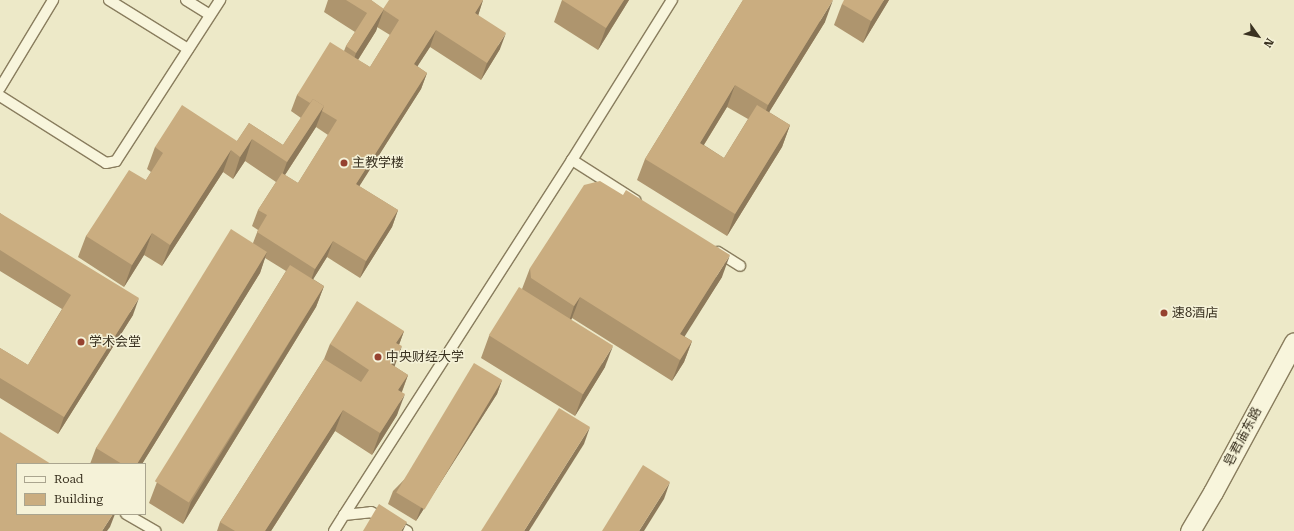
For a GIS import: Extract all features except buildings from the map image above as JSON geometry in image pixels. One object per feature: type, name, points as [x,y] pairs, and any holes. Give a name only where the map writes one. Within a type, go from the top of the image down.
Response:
[{"type":"street","name":"皂君庙东路","points":[[1190,531],[1213,492],[1294,342]]},
{"type":"lane","points":[[0,88],[53,0]]},
{"type":"lane","points":[[109,0],[188,49]]},
{"type":"lane","points":[[186,0],[210,15]]},
{"type":"lane","points":[[0,96],[106,163],[116,161],[220,0]]},
{"type":"lane","points":[[334,531],[572,160],[672,0]]},
{"type":"lane","points":[[572,160],[646,207]]},
{"type":"lane","points":[[706,245],[740,266]]},
{"type":"lane","points":[[344,515],[371,512],[407,531]]},
{"type":"lane","points":[[128,515],[155,531]]},
{"type":"place","name":"主教学楼","points":[[344,163]]},
{"type":"place","name":"速8酒店","points":[[1164,313]]},
{"type":"place","name":"学术会堂","points":[[81,342]]},
{"type":"place","name":"中央财经大学","points":[[378,357]]}]
